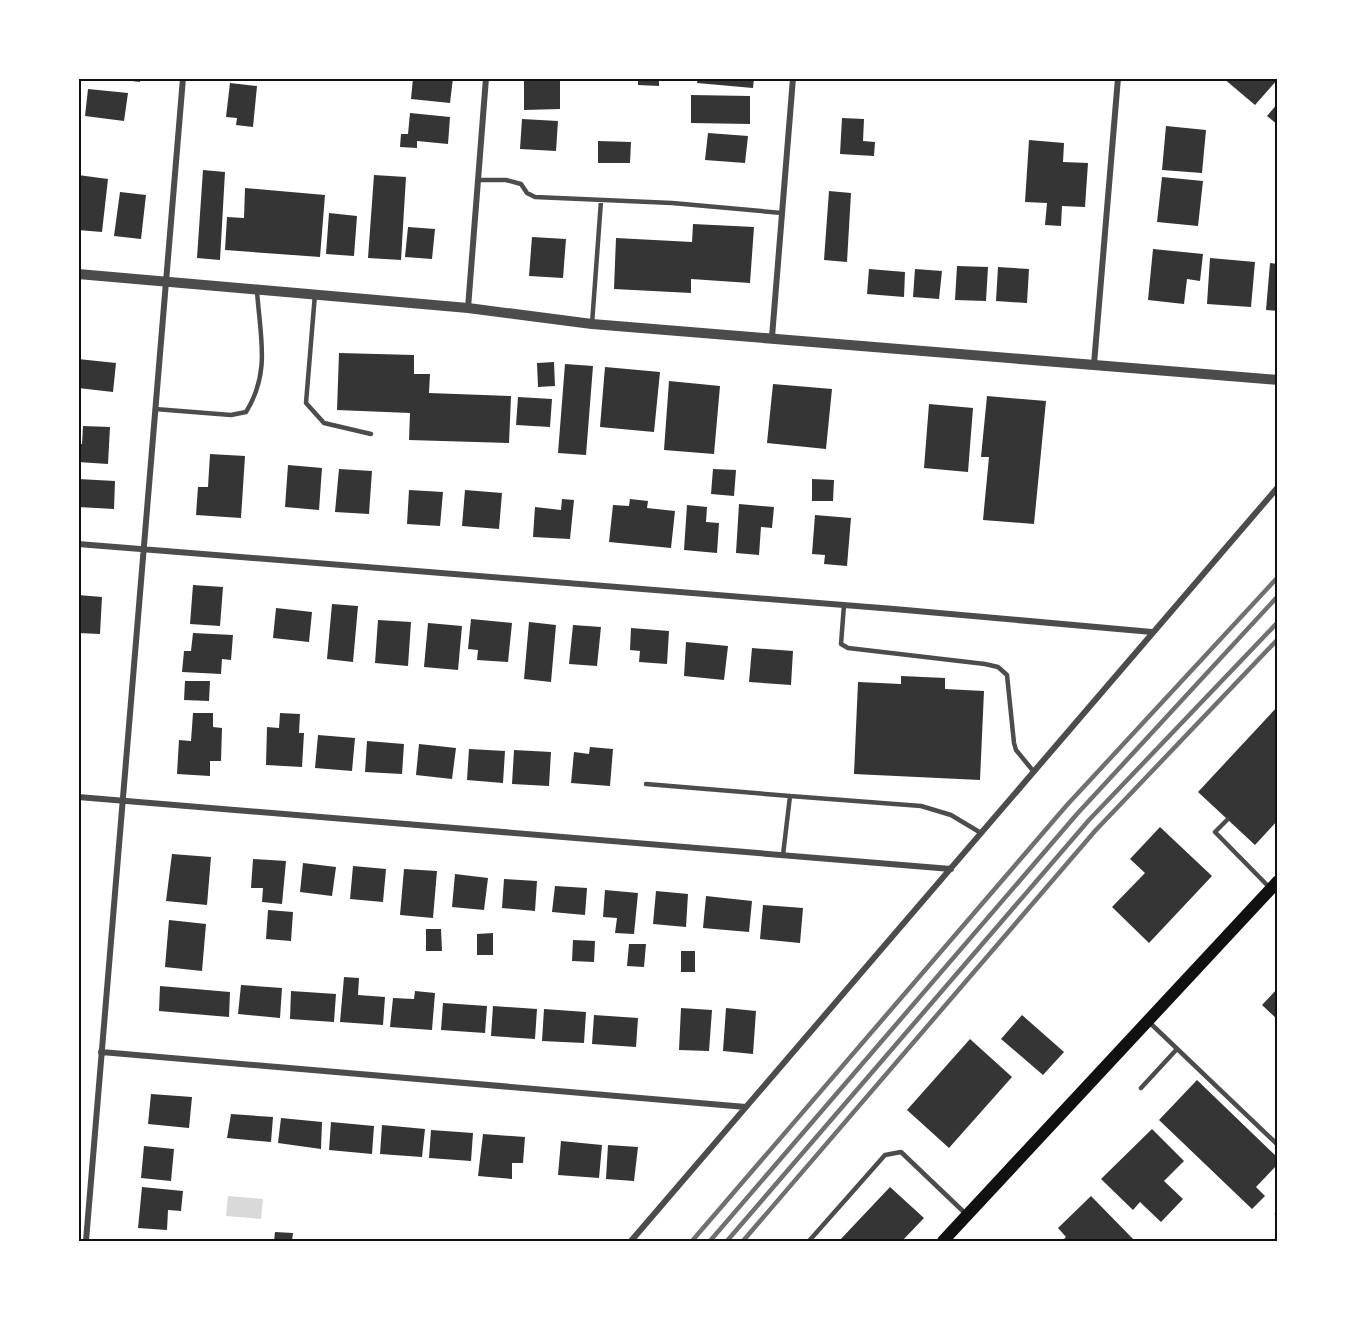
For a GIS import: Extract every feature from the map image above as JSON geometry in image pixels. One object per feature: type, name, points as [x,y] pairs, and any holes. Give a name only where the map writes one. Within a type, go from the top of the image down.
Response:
[{"type":"main road","points":[[943,1241],[1274,885]]},
{"type":"street","points":[[86,1241],[183,78]]},
{"type":"street","points":[[468,308],[486,78]]},
{"type":"street","points":[[772,338],[793,78]]},
{"type":"street","points":[[1094,364],[1118,78]]},
{"type":"street","points":[[78,274],[468,308],[592,324],[1278,380]]},
{"type":"street","points":[[632,1241],[1278,487]]},
{"type":"street","points":[[78,544],[1152,632]]},
{"type":"street","points":[[78,797],[951,869]]},
{"type":"street","points":[[101,1052],[746,1107]]},
{"type":"lane","points":[[478,180],[506,180],[521,184],[526,193],[535,198],[672,203],[782,213]]},
{"type":"lane","points":[[592,324],[601,201]]},
{"type":"lane","points":[[155,409],[231,415],[246,412],[260,381],[264,346],[256,288]]},
{"type":"lane","points":[[315,294],[306,403],[324,423],[371,434]]},
{"type":"lane","points":[[844,605],[841,644],[848,648],[985,664],[1003,670],[1007,675],[1016,750],[1034,772]]},
{"type":"lane","points":[[646,783],[921,806],[951,815],[981,833]]},
{"type":"lane","points":[[783,855],[789,796]]},
{"type":"lane","points":[[1227,820],[1215,832],[1274,885]]},
{"type":"lane","points":[[1148,1021],[1278,1145]]},
{"type":"lane","points":[[1141,1088],[1178,1049]]},
{"type":"lane","points":[[809,1241],[885,1155],[901,1152],[967,1215]]},
{"type":"shaded area","points":[[228,1196],[263,1199],[261,1219],[226,1216]]},
{"type":"building","points":[[106,78],[140,78],[140,82]]},
{"type":"building","points":[[413,78],[453,78],[450,103],[411,99]]},
{"type":"building","points":[[638,78],[659,78],[659,86],[638,85]]},
{"type":"building","points":[[698,78],[754,78],[753,88],[697,83]]},
{"type":"building","points":[[1223,78],[1278,78],[1278,79],[1255,105]]},
{"type":"building","points":[[524,81],[560,81],[560,109],[524,110]]},
{"type":"building","points":[[230,83],[257,86],[253,127],[236,125],[237,118],[226,117]]},
{"type":"building","points":[[88,89],[128,93],[124,121],[85,116]]},
{"type":"building","points":[[691,95],[750,96],[750,124],[691,123]]},
{"type":"building","points":[[1278,103],[1278,125],[1267,116]]},
{"type":"building","points":[[410,113],[450,117],[448,144],[417,141],[417,148],[400,147],[401,134],[408,134]]},
{"type":"building","points":[[842,118],[864,119],[863,141],[875,142],[874,156],[840,154]]},
{"type":"building","points":[[522,119],[558,121],[556,151],[520,149]]},
{"type":"building","points":[[1166,126],[1206,130],[1202,173],[1162,170]]},
{"type":"building","points":[[708,133],[748,136],[745,163],[705,160]]},
{"type":"building","points":[[1029,140],[1064,143],[1063,162],[1088,163],[1085,207],[1062,206],[1061,226],[1045,225],[1047,203],[1025,202]]},
{"type":"building","points":[[598,141],[631,142],[630,163],[598,163]]},
{"type":"building","points":[[203,170],[225,172],[220,260],[197,258]]},
{"type":"building","points":[[78,175],[108,179],[102,232],[78,230]]},
{"type":"building","points":[[374,175],[406,177],[401,260],[368,258]]},
{"type":"building","points":[[1162,177],[1203,181],[1198,226],[1157,222]]},
{"type":"building","points":[[245,188],[325,195],[320,257],[225,250],[227,217],[244,218]]},
{"type":"building","points":[[829,191],[851,193],[847,262],[824,260]]},
{"type":"building","points":[[120,192],[146,195],[141,239],[114,236]]},
{"type":"building","points":[[329,213],[357,216],[354,256],[326,254]]},
{"type":"building","points":[[693,224],[754,227],[750,283],[691,279],[691,293],[614,289],[616,238],[692,242]]},
{"type":"building","points":[[408,227],[435,229],[432,259],[405,257]]},
{"type":"building","points":[[532,237],[566,239],[563,278],[529,276]]},
{"type":"building","points":[[1153,249],[1203,254],[1200,281],[1187,279],[1184,304],[1148,300]]},
{"type":"building","points":[[1210,258],[1255,262],[1251,307],[1207,304]]},
{"type":"building","points":[[1270,263],[1278,264],[1278,311],[1266,310]]},
{"type":"building","points":[[957,266],[988,267],[986,301],[955,300]]},
{"type":"building","points":[[998,267],[1029,269],[1027,303],[996,301]]},
{"type":"building","points":[[869,269],[905,272],[904,297],[867,294]]},
{"type":"building","points":[[915,269],[942,271],[939,299],[913,297]]},
{"type":"building","points":[[339,353],[414,355],[414,374],[430,374],[429,393],[511,396],[509,443],[409,440],[410,413],[337,410]]},
{"type":"building","points":[[78,359],[116,363],[113,392],[78,388]]},
{"type":"building","points":[[554,362],[555,386],[538,387],[537,363]]},
{"type":"building","points":[[565,364],[593,366],[586,455],[558,453]]},
{"type":"building","points":[[605,367],[660,372],[654,432],[600,427]]},
{"type":"building","points":[[669,381],[720,386],[714,454],[664,450]]},
{"type":"building","points":[[773,384],[832,389],[826,449],[767,443]]},
{"type":"building","points":[[987,396],[1046,401],[1034,524],[983,520],[989,457],[981,457]]},
{"type":"building","points":[[518,397],[552,399],[550,427],[516,425]]},
{"type":"building","points":[[929,404],[973,408],[968,472],[924,468]]},
{"type":"building","points":[[83,426],[110,427],[108,464],[78,462],[78,444],[82,444]]},
{"type":"building","points":[[210,454],[245,456],[241,518],[196,515],[198,487],[208,487]]},
{"type":"building","points":[[288,465],[322,468],[319,510],[285,507]]},
{"type":"building","points":[[339,469],[372,471],[369,514],[335,512]]},
{"type":"building","points":[[713,469],[736,470],[734,496],[711,494]]},
{"type":"building","points":[[78,479],[115,481],[114,509],[78,507]]},
{"type":"building","points":[[812,479],[834,480],[833,501],[812,501]]},
{"type":"building","points":[[409,490],[443,492],[440,526],[407,524]]},
{"type":"building","points":[[465,490],[502,493],[499,529],[462,526]]},
{"type":"building","points":[[562,499],[574,500],[570,539],[533,537],[535,507],[561,510]]},
{"type":"building","points":[[630,499],[648,501],[647,508],[675,511],[671,548],[609,542],[613,505],[629,506]]},
{"type":"building","points":[[739,504],[774,507],[772,528],[761,527],[759,555],[736,553]]},
{"type":"building","points":[[687,505],[707,507],[706,522],[719,523],[717,553],[684,550]]},
{"type":"building","points":[[815,515],[851,518],[847,566],[824,564],[825,555],[812,554]]},
{"type":"building","points":[[193,585],[223,587],[220,626],[190,624]]},
{"type":"building","points":[[78,595],[102,597],[100,634],[78,633]]},
{"type":"building","points":[[332,604],[358,606],[353,662],[327,659]]},
{"type":"building","points":[[276,608],[312,612],[309,642],[273,638]]},
{"type":"building","points":[[471,619],[512,623],[508,662],[477,660],[478,650],[468,649]]},
{"type":"building","points":[[378,620],[411,622],[408,666],[375,663]]},
{"type":"building","points":[[529,622],[556,625],[551,682],[524,679]]},
{"type":"building","points":[[428,623],[462,626],[458,670],[424,667]]},
{"type":"building","points":[[573,625],[601,627],[597,666],[569,664]]},
{"type":"building","points":[[631,628],[669,631],[667,664],[639,662],[640,651],[630,650]]},
{"type":"building","points":[[193,633],[233,635],[231,660],[222,659],[221,674],[182,672],[184,651],[191,651]]},
{"type":"building","points":[[686,642],[728,646],[724,680],[684,676]]},
{"type":"building","points":[[752,648],[793,651],[791,685],[749,682]]},
{"type":"building","points":[[901,676],[945,678],[945,689],[984,691],[980,780],[854,774],[858,682],[901,684]]},
{"type":"building","points":[[185,681],[210,681],[209,701],[184,700]]},
{"type":"building","points":[[1278,706],[1278,820],[1255,845],[1198,792]]},
{"type":"building","points":[[193,713],[213,713],[213,727],[222,728],[221,761],[210,761],[210,776],[177,774],[179,740],[191,741]]},
{"type":"building","points":[[280,713],[300,714],[299,733],[304,733],[302,767],[266,765],[267,727],[279,728]]},
{"type":"building","points":[[318,735],[355,738],[352,771],[315,768]]},
{"type":"building","points":[[367,741],[404,744],[402,774],[365,772]]},
{"type":"building","points":[[419,744],[456,748],[452,779],[416,775]]},
{"type":"building","points":[[590,747],[613,749],[610,786],[571,783],[574,752],[589,754]]},
{"type":"building","points":[[469,749],[505,751],[503,783],[467,780]]},
{"type":"building","points":[[514,750],[551,752],[549,786],[512,784]]},
{"type":"building","points":[[1160,827],[1212,876],[1149,943],[1112,907],[1145,873],[1130,859]]},
{"type":"building","points":[[172,854],[211,857],[207,905],[166,901]]},
{"type":"building","points":[[253,859],[286,861],[282,904],[262,902],[263,888],[251,888]]},
{"type":"building","points":[[303,863],[336,867],[332,896],[300,892]]},
{"type":"building","points":[[353,866],[386,869],[383,902],[350,899]]},
{"type":"building","points":[[404,869],[437,871],[433,918],[400,915]]},
{"type":"building","points":[[455,874],[488,878],[484,910],[452,907]]},
{"type":"building","points":[[504,879],[537,881],[535,911],[502,908]]},
{"type":"building","points":[[555,886],[587,888],[585,915],[552,912]]},
{"type":"building","points":[[605,890],[638,893],[634,934],[615,933],[617,918],[603,917]]},
{"type":"building","points":[[656,891],[688,894],[686,927],[653,924]]},
{"type":"building","points":[[706,896],[752,901],[749,932],[703,928]]},
{"type":"building","points":[[763,905],[803,908],[800,943],[760,939]]},
{"type":"building","points":[[268,910],[293,912],[291,941],[266,939]]},
{"type":"building","points":[[169,920],[206,924],[202,971],[165,967]]},
{"type":"building","points":[[426,929],[441,929],[442,951],[426,951]]},
{"type":"building","points":[[493,933],[493,955],[477,955],[477,934]]},
{"type":"building","points":[[573,940],[595,941],[594,962],[572,961]]},
{"type":"building","points":[[629,944],[646,944],[644,967],[627,966]]},
{"type":"building","points":[[681,951],[695,951],[695,972],[681,972]]},
{"type":"building","points":[[344,977],[359,978],[358,995],[385,997],[383,1025],[340,1022]]},
{"type":"building","points":[[241,985],[282,988],[280,1018],[238,1014]]},
{"type":"building","points":[[160,986],[230,992],[229,1017],[159,1011]]},
{"type":"building","points":[[1278,988],[1278,1020],[1262,1005]]},
{"type":"building","points":[[291,991],[336,994],[334,1022],[290,1019]]},
{"type":"building","points":[[415,991],[435,993],[432,1030],[390,1027],[393,998],[414,999]]},
{"type":"building","points":[[443,1003],[487,1006],[485,1033],[441,1030]]},
{"type":"building","points":[[493,1006],[537,1009],[535,1039],[491,1036]]},
{"type":"building","points":[[681,1008],[712,1010],[709,1051],[679,1050]]},
{"type":"building","points":[[726,1008],[756,1011],[753,1054],[723,1051]]},
{"type":"building","points":[[544,1009],[586,1012],[584,1043],[542,1041]]},
{"type":"building","points":[[594,1015],[638,1018],[636,1047],[592,1044]]},
{"type":"building","points":[[1022,1015],[1064,1052],[1043,1075],[1001,1039]]},
{"type":"building","points":[[970,1039],[1012,1077],[949,1148],[907,1110]]},
{"type":"building","points":[[1197,1080],[1278,1158],[1278,1164],[1256,1187],[1265,1196],[1252,1209],[1159,1120]]},
{"type":"building","points":[[151,1094],[192,1097],[189,1128],[148,1124]]},
{"type":"building","points":[[231,1114],[273,1117],[271,1142],[227,1138]]},
{"type":"building","points":[[281,1118],[322,1122],[321,1149],[278,1143]]},
{"type":"building","points":[[331,1122],[374,1126],[372,1154],[329,1150]]},
{"type":"building","points":[[382,1125],[425,1129],[422,1157],[380,1154]]},
{"type":"building","points":[[1152,1129],[1184,1161],[1164,1181],[1183,1199],[1161,1222],[1140,1202],[1133,1210],[1101,1179]]},
{"type":"building","points":[[431,1130],[473,1133],[471,1161],[429,1158]]},
{"type":"building","points":[[483,1134],[525,1137],[523,1163],[512,1163],[512,1179],[478,1176]]},
{"type":"building","points":[[561,1141],[602,1145],[599,1178],[558,1175]]},
{"type":"building","points":[[608,1145],[638,1147],[634,1181],[606,1179]]},
{"type":"building","points":[[144,1146],[174,1149],[171,1181],[141,1178]]},
{"type":"building","points":[[142,1187],[183,1191],[181,1211],[168,1210],[167,1230],[138,1228]]},
{"type":"building","points":[[890,1187],[924,1218],[902,1241],[839,1241]]},
{"type":"building","points":[[1091,1196],[1135,1241],[1062,1241],[1066,1237],[1058,1228]]},
{"type":"building","points":[[275,1232],[293,1233],[292,1241],[274,1241]]},
{"type":"railway","points":[[692,1241],[1067,805],[1278,577]]},
{"type":"railway","points":[[710,1241],[1077,814],[1278,596]]},
{"type":"railway","points":[[727,1241],[1089,820],[1278,622]]},
{"type":"railway","points":[[743,1241],[1095,831],[1278,639]]}]
